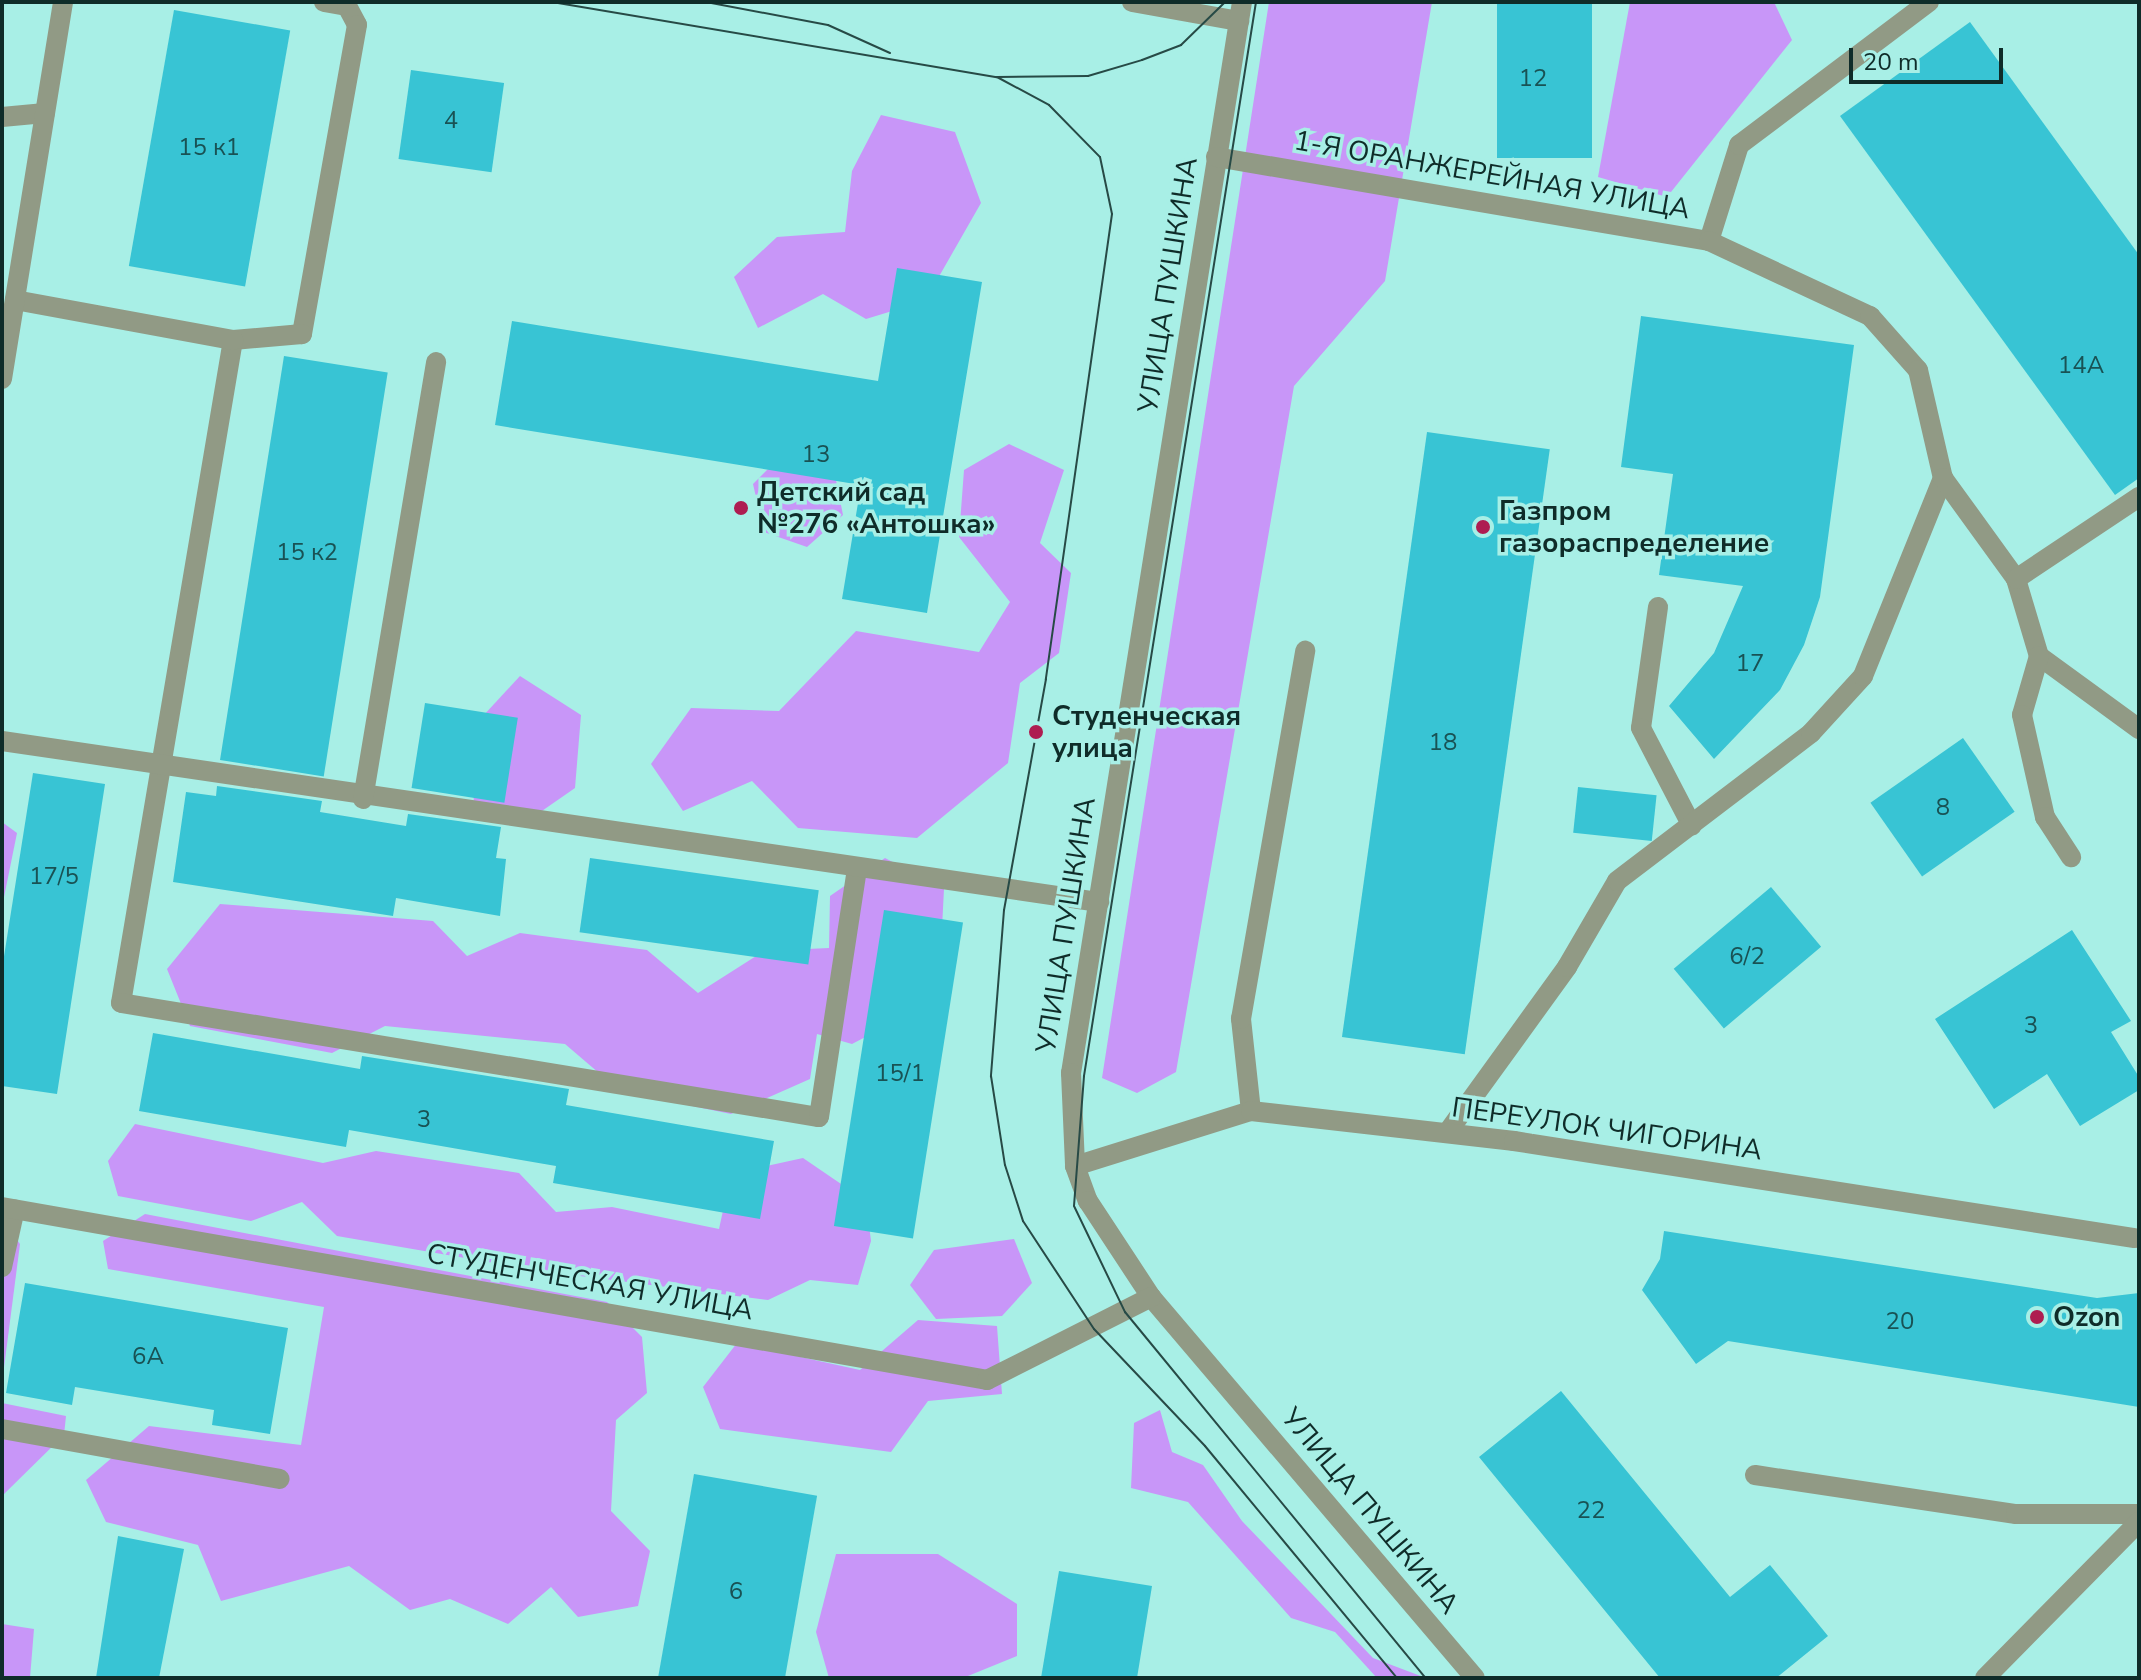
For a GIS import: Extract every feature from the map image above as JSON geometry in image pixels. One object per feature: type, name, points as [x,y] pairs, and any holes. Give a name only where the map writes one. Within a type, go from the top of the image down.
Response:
[{"type":"street","points":[[2,379],[63,2]]},
{"type":"street","points":[[15,300],[233,340],[302,334],[357,25],[347,6],[324,2]]},
{"type":"street","points":[[1132,2],[1240,12]]},
{"type":"street","name":"1-Я ОРАНЖЕРЕЙНАЯ УЛИЦА","points":[[1216,157],[1709,241],[1739,145],[1929,2]]},
{"type":"street","name":"УЛИЦА ПУШКИНА","points":[[1240,12],[1071,1073],[1075,1166],[1088,1201],[1151,1297],[1475,1678]]},
{"type":"street","points":[[2,117],[45,113]]},
{"type":"street","points":[[1709,241],[1870,316],[1918,370],[1943,478],[2016,579],[2039,656],[2022,715],[2045,817],[2071,857]]},
{"type":"street","points":[[233,340],[121,1003],[819,1117],[857,868]]},
{"type":"street","points":[[363,799],[436,362]]},
{"type":"street","points":[[1447,1133],[1567,967],[1617,881],[1811,733],[1863,676],[1943,478]]},
{"type":"street","points":[[2016,579],[2139,497]]},
{"type":"street","points":[[1658,607],[1641,728],[1692,826]]},
{"type":"street","points":[[1251,1111],[1241,1019],[1305,651]]},
{"type":"street","points":[[2039,656],[2139,729]]},
{"type":"street","points":[[2,741],[363,799],[1099,902]]},
{"type":"street","name":"ПЕРЕУЛОК ЧИГОРИНА","points":[[1075,1166],[1251,1111],[1447,1133],[2137,1239]]},
{"type":"street","points":[[2,1267],[8,1208]]},
{"type":"street","name":"СТУДЕНЧЕСКАЯ УЛИЦА","points":[[8,1208],[987,1380],[1151,1297]]},
{"type":"street","points":[[2,1429],[280,1479]]},
{"type":"street","points":[[1755,1475],[2016,1514],[2139,1514]]},
{"type":"street","points":[[1985,1678],[2139,1522]]},
{"type":"shaded area","points":[[1269,2],[1432,2],[1385,281],[1294,386],[1176,1072],[1137,1093],[1102,1078]]},
{"type":"shaded area","points":[[1630,2],[1774,2],[1792,40],[1667,197],[1598,177]]},
{"type":"shaded area","points":[[881,115],[955,132],[981,203],[925,301],[866,319],[823,294],[758,328],[734,277],[777,237],[845,232],[852,171]]},
{"type":"shaded area","points":[[1009,444],[1064,470],[1040,543],[1071,573],[1059,653],[1020,683],[1008,763],[917,838],[798,828],[752,781],[683,811],[651,764],[691,708],[779,711],[856,631],[979,652],[1010,602],[959,537],[964,470]]},
{"type":"shaded area","points":[[785,452],[834,470],[843,515],[807,547],[764,532],[753,484]]},
{"type":"shaded area","points":[[520,676],[581,715],[575,788],[539,813],[474,805],[471,729]]},
{"type":"shaded area","points":[[2,822],[17,833],[2,907]]},
{"type":"shaded area","points":[[885,858],[944,889],[942,928],[898,1020],[852,1044],[817,1034],[810,1079],[731,1114],[620,1091],[565,1044],[385,1026],[332,1053],[190,1026],[167,969],[220,904],[433,921],[467,956],[520,933],[647,950],[698,993],[764,951],[829,948],[830,896]]},
{"type":"shaded area","points":[[135,1124],[323,1163],[376,1151],[519,1173],[556,1212],[612,1207],[719,1229],[731,1174],[803,1158],[866,1201],[871,1241],[858,1285],[810,1280],[768,1300],[541,1271],[337,1236],[302,1202],[251,1221],[118,1196],[108,1161]]},
{"type":"shaded area","points":[[145,1214],[607,1302],[642,1337],[647,1393],[616,1420],[611,1511],[650,1551],[638,1606],[578,1617],[551,1587],[508,1624],[450,1599],[410,1610],[349,1566],[221,1601],[198,1545],[106,1522],[86,1480],[149,1426],[301,1445],[324,1307],[108,1269],[103,1241]]},
{"type":"shaded area","points":[[2,1222],[20,1244],[2,1383]]},
{"type":"shaded area","points":[[1014,1239],[1032,1283],[1002,1316],[936,1319],[910,1285],[934,1250]]},
{"type":"shaded area","points":[[918,1320],[997,1326],[1002,1394],[928,1401],[891,1452],[720,1429],[703,1387],[737,1343],[860,1370]]},
{"type":"shaded area","points":[[2,1403],[66,1416],[64,1435],[2,1496]]},
{"type":"shaded area","points":[[1160,1410],[1172,1452],[1203,1465],[1242,1521],[1373,1658],[1426,1678],[1377,1678],[1335,1632],[1291,1618],[1188,1502],[1131,1488],[1134,1423]]},
{"type":"shaded area","points":[[836,1554],[938,1554],[1017,1604],[1017,1656],[963,1678],[829,1678],[816,1632]]},
{"type":"shaded area","points":[[2,1624],[34,1629],[30,1678],[2,1678]]},
{"type":"building","points":[[1497,2],[1592,2],[1592,158],[1497,158]]},
{"type":"building","points":[[174,10],[290,30],[245,287],[129,266]]},
{"type":"building","points":[[1970,22],[2139,255],[2139,478],[2115,495],[1840,116]]},
{"type":"building","points":[[411,70],[504,83],[492,172],[398,159]]},
{"type":"building","points":[[897,268],[982,282],[927,613],[842,599],[861,485],[495,425],[512,321],[878,381]]},
{"type":"building","points":[[1641,316],[1854,345],[1820,597],[1804,645],[1780,690],[1714,759],[1669,706],[1714,653],[1743,586],[1659,575],[1673,474],[1621,467]]},
{"type":"building","points":[[284,356],[388,372],[324,776],[220,760]]},
{"type":"building","points":[[1427,432],[1550,449],[1465,1054],[1342,1037]]},
{"type":"building","points":[[425,703],[518,718],[504,803],[412,788]]},
{"type":"building","points":[[1963,738],[2015,812],[1922,877],[1870,803]]},
{"type":"building","points":[[33,773],[105,784],[57,1094],[2,1086],[2,969]]},
{"type":"building","points":[[217,786],[322,801],[320,812],[406,826],[408,814],[501,827],[496,858],[506,859],[500,916],[396,898],[393,916],[173,882],[186,792],[216,796]]},
{"type":"building","points":[[1578,787],[1657,795],[1652,841],[1573,833]]},
{"type":"building","points":[[590,858],[819,890],[808,964],[580,932]]},
{"type":"building","points":[[1771,887],[1821,947],[1724,1028],[1674,969]]},
{"type":"building","points":[[884,910],[963,923],[913,1239],[834,1226]]},
{"type":"building","points":[[2072,930],[2131,1021],[2111,1032],[2139,1077],[2139,1090],[2080,1126],[2047,1074],[1994,1109],[1935,1019]]},
{"type":"building","points":[[153,1033],[360,1069],[362,1056],[569,1089],[566,1105],[774,1141],[760,1219],[553,1183],[556,1166],[349,1130],[346,1147],[139,1111]]},
{"type":"building","points":[[1664,1231],[2097,1298],[2139,1293],[2139,1407],[1728,1341],[1696,1364],[1642,1290],[1660,1259]]},
{"type":"building","points":[[25,1283],[288,1328],[270,1434],[212,1425],[214,1410],[75,1387],[72,1405],[6,1393]]},
{"type":"building","points":[[1561,1391],[1730,1597],[1770,1565],[1828,1636],[1776,1678],[1660,1678],[1479,1457]]},
{"type":"building","points":[[694,1474],[817,1496],[785,1678],[658,1678]]},
{"type":"building","points":[[118,1536],[184,1549],[159,1678],[96,1678]]},
{"type":"building","points":[[1059,1571],[1152,1586],[1137,1678],[1041,1678]]},
{"type":"tram line","points":[[552,2],[997,77],[1088,76],[1142,60],[1181,45],[1225,2]]},
{"type":"tram line","points":[[706,2],[828,25],[890,53]]},
{"type":"tram line","points":[[1256,2],[1084,1076],[1074,1206],[1125,1312],[1426,1678]]},
{"type":"tram line","points":[[997,77],[1049,105],[1100,157],[1112,214],[1046,679],[1004,910],[991,1076],[1005,1165],[1023,1221],[1094,1329],[1205,1446],[1397,1678]]},
{"type":"place","name":"Детский сад №276 «Антошка»","points":[[741,508]]},
{"type":"place","name":"Газпром газораспределение","points":[[1483,527]]},
{"type":"place","name":"Студенческая улица","points":[[1036,732]]},
{"type":"place","name":"Ozon","points":[[2037,1317]]}]
